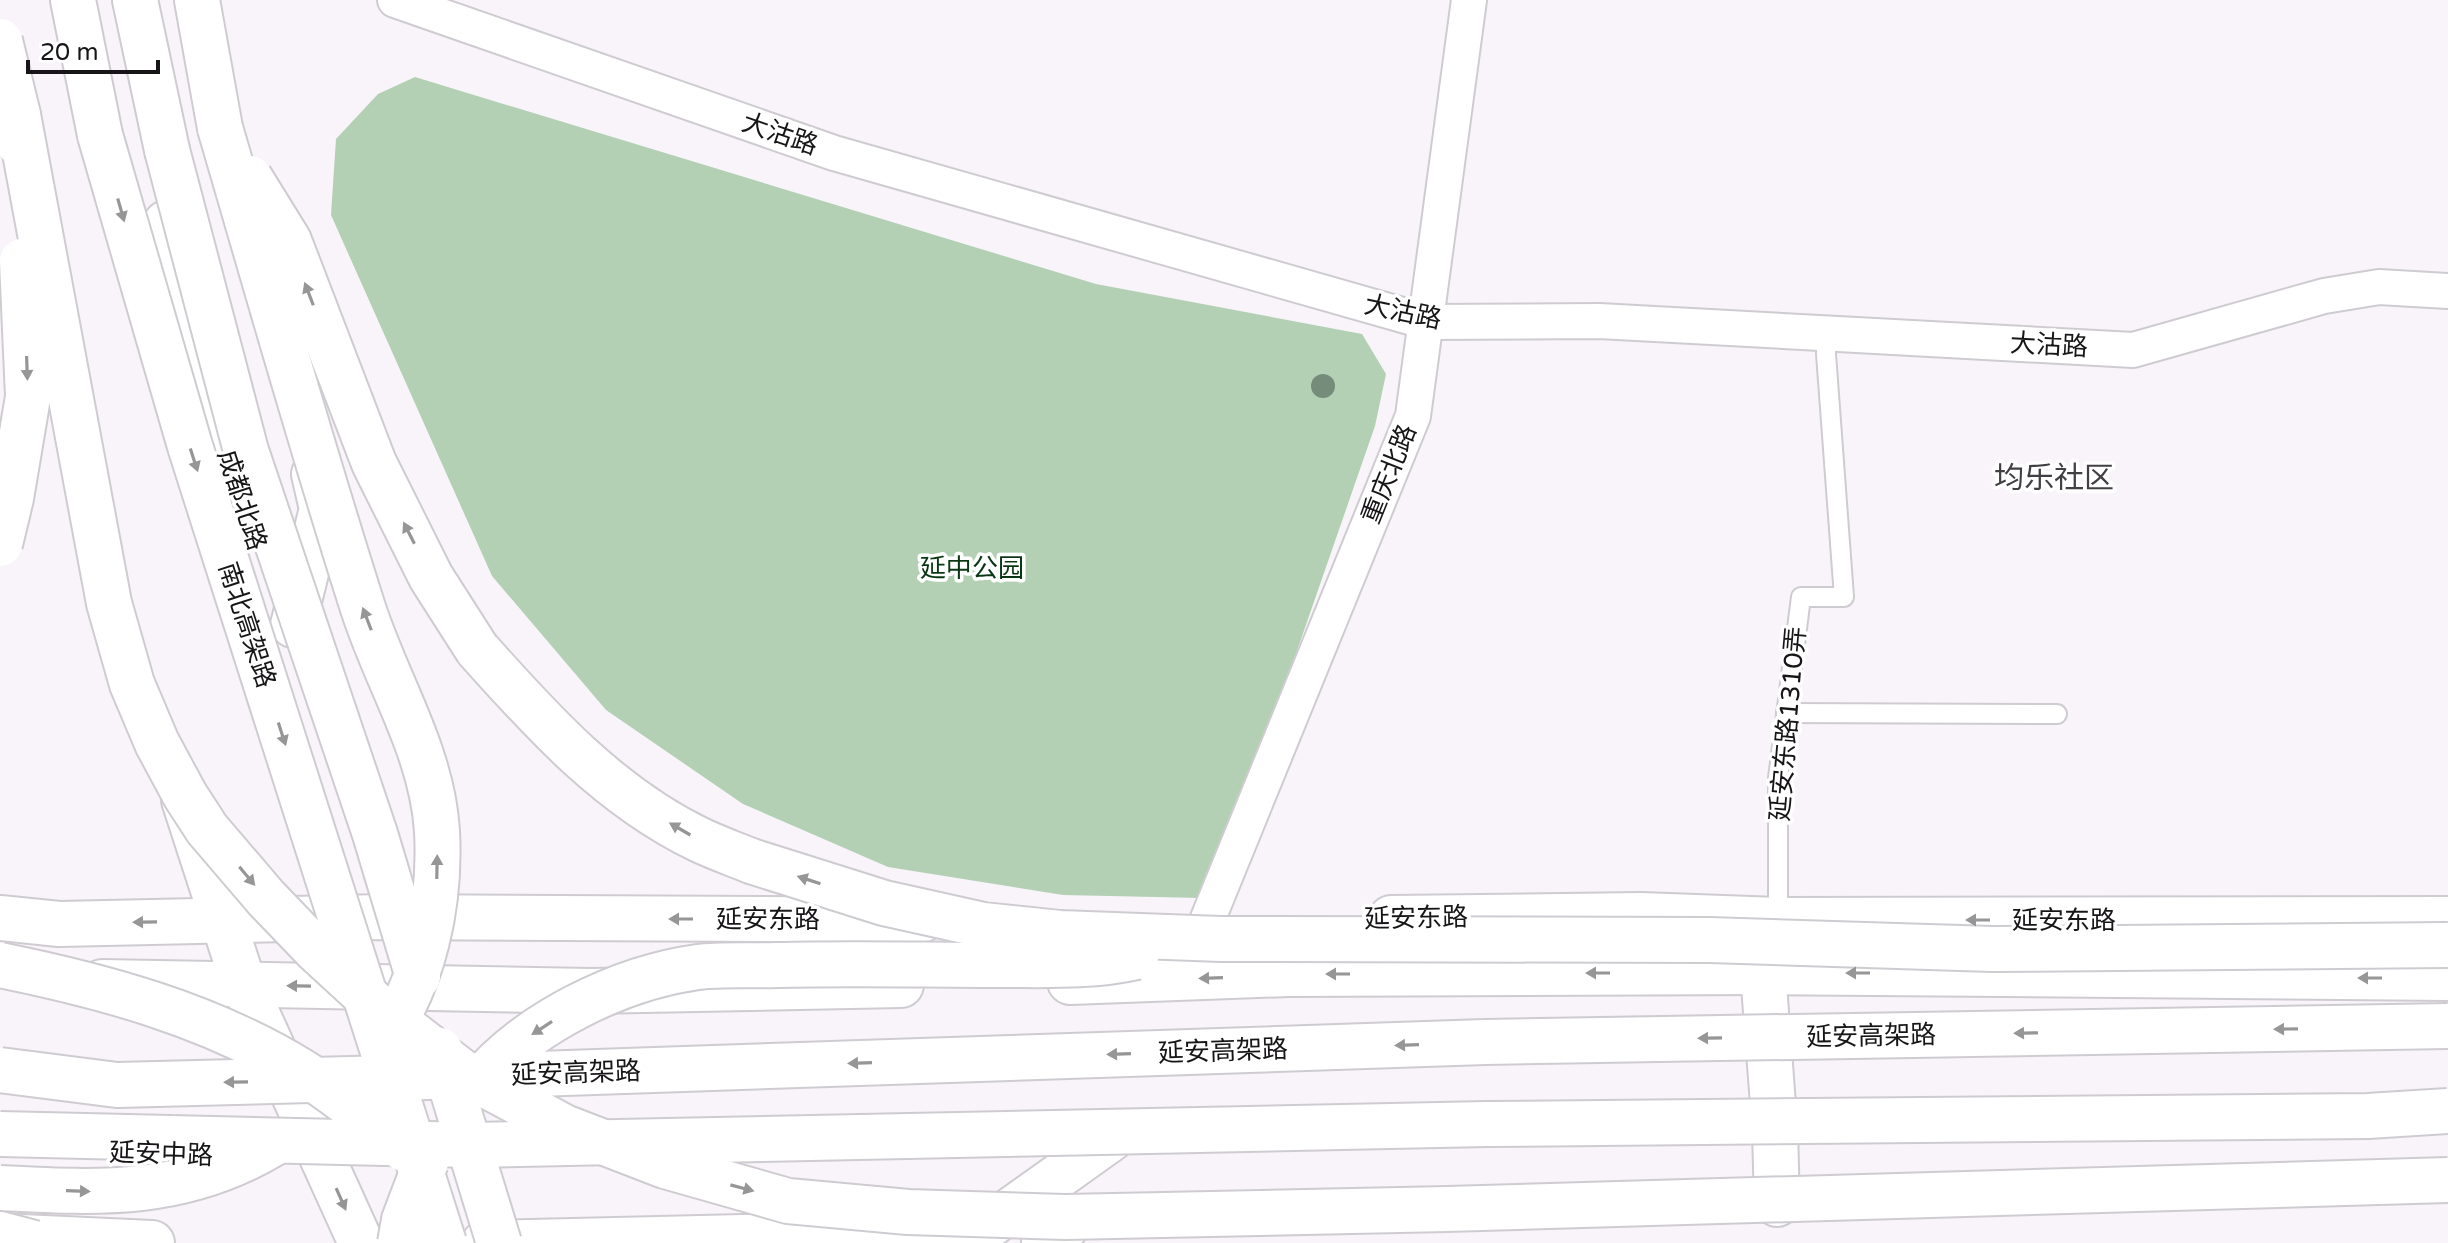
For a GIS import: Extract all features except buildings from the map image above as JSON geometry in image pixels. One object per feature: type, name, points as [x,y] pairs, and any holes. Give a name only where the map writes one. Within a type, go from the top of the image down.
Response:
[{"type":"main road","name":"南北高架路","points":[[73,0],[100,135],[190,446],[444,1243]]},
{"type":"main road","name":"南北高架路","points":[[133,0],[167,150],[246,451],[375,834],[501,1243]]},
{"type":"main road","name":"成都北路","points":[[133,0],[134,77],[196,361],[384,917],[405,988],[475,1164],[501,1243]]},
{"type":"main road","points":[[0,1188],[89,1192],[160,1187],[210,1174],[293,1132],[359,1074],[385,1037],[405,1001],[424,953],[431,922],[437,877],[437,830],[431,787],[364,612],[220,128],[197,0]]},
{"type":"main road","points":[[216,0],[244,206],[322,509],[289,643]]},
{"type":"main road","points":[[0,41],[28,397],[0,544]]},
{"type":"main road","points":[[220,128],[289,241],[374,463],[444,598],[477,649],[538,718],[581,758],[655,814],[699,840],[751,861],[884,903],[983,925],[1060,933],[1214,930],[1992,949],[2448,945]]},
{"type":"main road","points":[[9,131],[154,709],[244,985],[361,1243]]},
{"type":"main road","points":[[9,131],[109,603],[132,684],[157,743],[185,795],[207,829],[266,898],[316,950],[413,1037],[465,1074],[564,1127],[665,1166],[788,1201],[908,1212],[1065,1217],[2448,1180]]},
{"type":"main road","name":"延安东路","points":[[0,918],[59,924],[384,917],[1214,930],[1641,915],[1778,920],[2448,919]]},
{"type":"main road","points":[[1152,980],[1214,930]]},
{"type":"main road","points":[[400,1243],[417,1179],[443,1126],[491,1067],[537,1031],[580,1005],[647,978],[699,967],[805,964],[1073,965],[1122,961],[1214,930],[1288,974]]},
{"type":"main road","points":[[0,965],[158,1005],[252,1045],[300,1070],[352,1106],[411,1155],[501,1243]]},
{"type":"main road","points":[[1763,972],[1775,1131],[1777,1204]]},
{"type":"main road","name":"延安东路","points":[[244,985],[590,991],[1152,980],[1288,974],[1763,972],[2448,978]]},
{"type":"main road","points":[[0,980],[244,985]]},
{"type":"main road","name":"延安高架路","points":[[0,1070],[117,1085],[1501,1042],[2448,1026]]},
{"type":"main road","points":[[475,1164],[1112,1138],[1927,1129],[2448,1111]]},
{"type":"main road","points":[[0,1134],[472,1145],[1487,1124],[2368,1116],[2448,1111]]},
{"type":"main road","points":[[2368,1116],[2448,1120]]},
{"type":"main road","points":[[981,1231],[1112,1138]]},
{"type":"main road","name":"延安中路","points":[[0,1147],[233,1157],[321,1155],[475,1164]]},
{"type":"main road","points":[[484,1243],[981,1231],[1054,1235],[1777,1204],[2448,1194]]},
{"type":"main road","points":[[1189,1243],[1224,1235],[1319,1228],[1447,1209]]},
{"type":"main road","points":[[0,1235],[34,1243]]},
{"type":"main road","points":[[0,1235],[152,1243]]},
{"type":"street","name":"大沽路","points":[[395,0],[834,153],[1427,322],[1599,321],[2133,350],[2324,296],[2379,287],[2448,291]]},
{"type":"street","name":"重庆北路","points":[[1214,930],[1413,416],[1469,0]]},
{"type":"lane","name":"延安东路1310弄","points":[[1778,920],[1778,778],[1801,597],[1844,597],[1827,333]]},
{"type":"lane","points":[[1786,713],[2057,714]]},
{"type":"green space","name":"延中公园","points":[[415,77],[1096,284],[1362,334],[1386,374],[1375,426],[1233,835],[1202,898],[1063,895],[888,867],[743,804],[606,710],[492,576],[331,215],[336,139],[378,94]]},
{"type":"district","name":"均乐社区","points":[[2054,478]]}]
